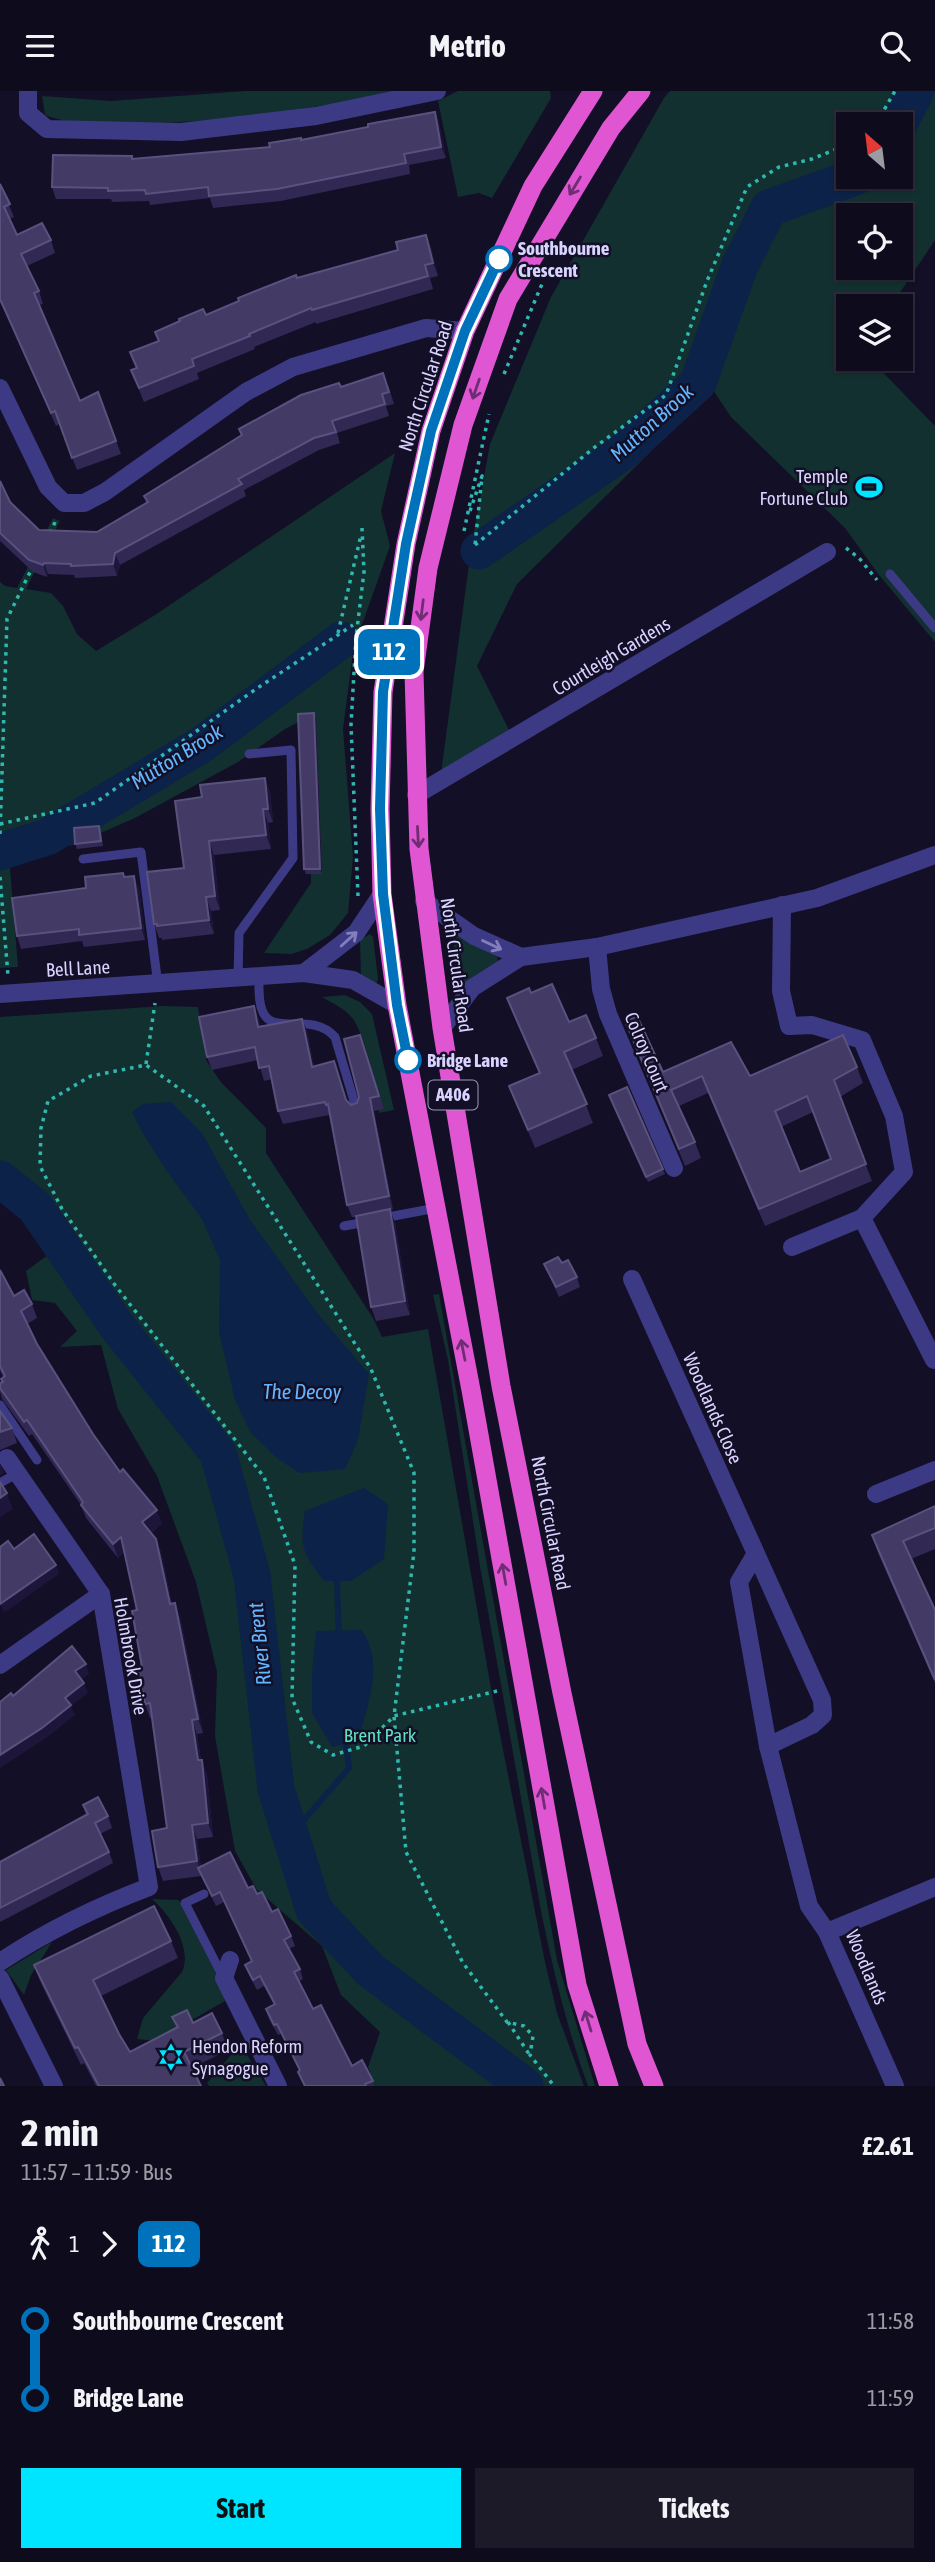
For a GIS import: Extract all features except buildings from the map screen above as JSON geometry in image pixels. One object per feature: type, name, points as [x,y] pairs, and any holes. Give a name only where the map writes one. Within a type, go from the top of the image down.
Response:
[{"type":"highway","points":[[578,115],[586,91]]},
{"type":"highway","name":"North Circular Road","points":[[593,91],[533,186],[465,331],[431,431],[406,544],[383,692],[380,809],[383,894],[397,1005],[577,1985],[609,2086]]},
{"type":"highway","name":"North Circular Road","points":[[640,91],[611,128],[508,299],[463,425],[428,568],[414,672],[416,795],[424,901],[442,1028],[501,1386],[556,1666],[637,2044],[654,2086]]},
{"type":"street","points":[[28,91],[28,113],[47,129],[181,132],[316,116],[437,91]]},
{"type":"street","points":[[0,389],[48,487],[64,503],[84,503],[105,492],[246,392],[293,367],[426,328],[465,331]]},
{"type":"street","name":"Courtleigh Gardens","points":[[416,795],[827,552]]},
{"type":"street","points":[[442,1028],[472,988],[521,957],[597,947],[817,898],[935,855]]},
{"type":"street","points":[[304,973],[356,933],[383,894]]},
{"type":"street","points":[[424,901],[474,936],[521,957]]},
{"type":"street","points":[[782,905],[781,991],[789,1026],[812,1025],[862,1040],[894,1117],[904,1172],[862,1218],[792,1247]]},
{"type":"street","name":"Colroy Court","points":[[597,947],[601,989],[607,1014],[674,1168]]},
{"type":"street","points":[[158,985],[304,973],[353,980],[397,1005]]},
{"type":"street","name":"Bell Lane","points":[[0,994],[158,985]]},
{"type":"street","points":[[862,1218],[934,1360]]},
{"type":"street","name":"Woodlands Close","points":[[632,1279],[822,1700],[823,1715],[812,1725],[768,1745]]},
{"type":"street","name":"Holmbrook Drive","points":[[0,1962],[44,1933],[149,1887],[101,1594],[12,1465]]},
{"type":"street","points":[[876,1495],[935,1470]]},
{"type":"street","points":[[755,1555],[739,1582],[768,1745],[809,1906],[827,1932]]},
{"type":"street","points":[[0,1665],[101,1594]]},
{"type":"street","name":"Woodlands","points":[[895,2086],[827,1932],[935,1887]]},
{"type":"street","points":[[230,1960],[223,1978],[278,2086]]},
{"type":"street","points":[[0,1978],[54,2086]]},
{"type":"lane","points":[[890,575],[935,628]]},
{"type":"lane","points":[[238,978],[239,933],[293,858],[291,750],[249,754]]},
{"type":"lane","points":[[83,859],[141,852],[158,985]]},
{"type":"lane","points":[[258,976],[261,1008],[269,1019],[285,1024],[313,1023],[329,1030],[335,1037],[357,1111]]},
{"type":"lane","points":[[344,1226],[436,1208]]},
{"type":"lane","points":[[0,1405],[37,1460]]},
{"type":"lane","points":[[0,1483],[12,1465]]},
{"type":"lane","points":[[204,1894],[186,1903],[223,1978]]},
{"type":"path","points":[[883,112],[895,91]]},
{"type":"path","points":[[492,404],[464,531],[482,476],[475,545],[595,447],[666,395],[707,281],[747,187],[779,167],[812,159],[836,149]]},
{"type":"path","points":[[502,379],[545,276]]},
{"type":"path","points":[[50,533],[64,503]]},
{"type":"path","points":[[338,635],[362,528],[364,572],[356,637],[351,725],[358,902]]},
{"type":"path","points":[[0,834],[7,619],[37,558]]},
{"type":"path","points":[[0,618],[7,619]]},
{"type":"path","points":[[0,824],[95,803],[256,689],[353,625]]},
{"type":"path","points":[[0,877],[8,972]]},
{"type":"path","points":[[146,1065],[155,1003]]},
{"type":"path","points":[[496,1691],[394,1716],[364,1746],[333,1755],[311,1742],[292,1698],[295,1565],[264,1477],[115,1285],[62,1209],[40,1166],[41,1128],[48,1101],[91,1076],[146,1065],[204,1106],[371,1369],[414,1472],[414,1552],[394,1716],[406,1851],[463,1963],[554,2086]]},
{"type":"path","points":[[507,2022],[524,2027],[533,2036],[530,2055]]},
{"type":"green space","points":[[245,91],[412,91],[263,114],[151,123],[87,123],[62,120],[45,115],[42,96],[111,101]]},
{"type":"green space","points":[[458,91],[550,91],[551,98],[492,198],[479,193],[458,197],[438,101]]},
{"type":"green space","points":[[670,91],[935,91],[935,240],[913,273],[913,203],[836,203],[836,280],[908,280],[899,294],[836,294],[836,371],[882,371],[935,426],[935,642],[879,575],[845,528],[731,417],[713,390],[517,584],[477,666],[513,738],[440,781],[471,549],[490,444],[551,297]]},
{"type":"green space","points":[[395,453],[381,511],[390,546],[353,652],[343,729],[353,857],[348,913],[330,935],[307,949],[291,954],[264,953],[311,883],[309,717],[285,729],[238,762],[135,818],[73,845],[9,856],[18,967],[0,968],[0,582],[5,586],[17,588],[53,518],[60,521],[26,589],[51,593],[63,606],[77,634],[96,651],[155,615]]},
{"type":"green space","points":[[454,930],[497,956],[498,961],[473,977],[461,991],[452,933]]},
{"type":"green space","points":[[370,934],[373,937],[378,979],[376,984],[361,977],[360,940]]},
{"type":"green space","points":[[345,995],[360,1002],[372,1014],[394,1110],[379,1113],[368,1056],[353,1019],[322,997]]},
{"type":"green space","name":"Brent Park","points":[[163,1006],[198,1007],[206,1060],[220,1081],[266,1128],[266,1153],[373,1318],[382,1337],[428,1329],[492,1694],[545,1962],[557,2013],[584,2086],[375,2086],[368,2067],[380,2032],[341,1995],[322,1946],[257,1890],[235,1851],[215,1736],[217,1672],[196,1582],[157,1476],[118,1409],[101,1345],[60,1347],[77,1331],[55,1303],[32,1300],[26,1271],[52,1252],[34,1217],[0,1189],[0,1017]]},
{"type":"green space","points":[[439,1294],[557,1960],[595,2086],[588,2086],[573,2043],[541,1911],[480,1566],[448,1360],[433,1295]]},
{"type":"green space","points":[[152,1899],[179,1900],[220,1981],[225,2001],[155,2041],[137,2039],[143,2018],[182,1972],[185,1963],[178,1933]]},
{"type":"green space","points":[[52,1942],[31,1975],[24,1995],[6,1970]]},
{"type":"green space","points":[[243,2048],[266,2086],[209,2086],[207,2083],[231,2055]]},
{"type":"water","name":"The Decoy","points":[[171,1102],[202,1133],[250,1220],[318,1314],[369,1374],[358,1440],[345,1469],[300,1473],[278,1459],[251,1433],[235,1400],[219,1332],[220,1260],[202,1219],[169,1174],[132,1112],[143,1104]]},
{"type":"water","points":[[364,1488],[388,1504],[384,1559],[351,1581],[324,1581],[304,1549],[302,1533],[305,1511]]},
{"type":"water","points":[[362,1630],[369,1643],[373,1669],[367,1708],[360,1735],[346,1744],[332,1747],[312,1713],[316,1631]]},
{"type":"waterway","name":"Mutton Brook","points":[[905,112],[916,91]]},
{"type":"waterway","name":"Mutton Brook","points":[[479,551],[624,451],[698,383],[740,265],[769,208],[836,184]]},
{"type":"waterway","name":"Mutton Brook","points":[[0,852],[47,837],[201,745],[341,640]]},
{"type":"waterway","name":"River Brent","points":[[0,1179],[35,1207],[116,1325],[218,1453],[252,1575],[276,1789],[314,1910],[370,1970],[525,2086]]},
{"type":"waterway","points":[[337,1581],[339,1638]]},
{"type":"waterway","points":[[291,1835],[349,1768],[345,1736]]},
{"type":"bus line","name":"112","points":[[408,1060],[397,1005],[383,894],[380,809],[383,692],[406,544],[431,431],[465,331],[499,259]]},
{"type":"place","name":"Southbourne Crescent","points":[[499,259]]},
{"type":"place","name":"Temple Fortune Club","points":[[869,487]]},
{"type":"place","name":"Bridge Lane","points":[[408,1060]]},
{"type":"place","name":"Hendon Reform Synagogue","points":[[171,2057]]}]
